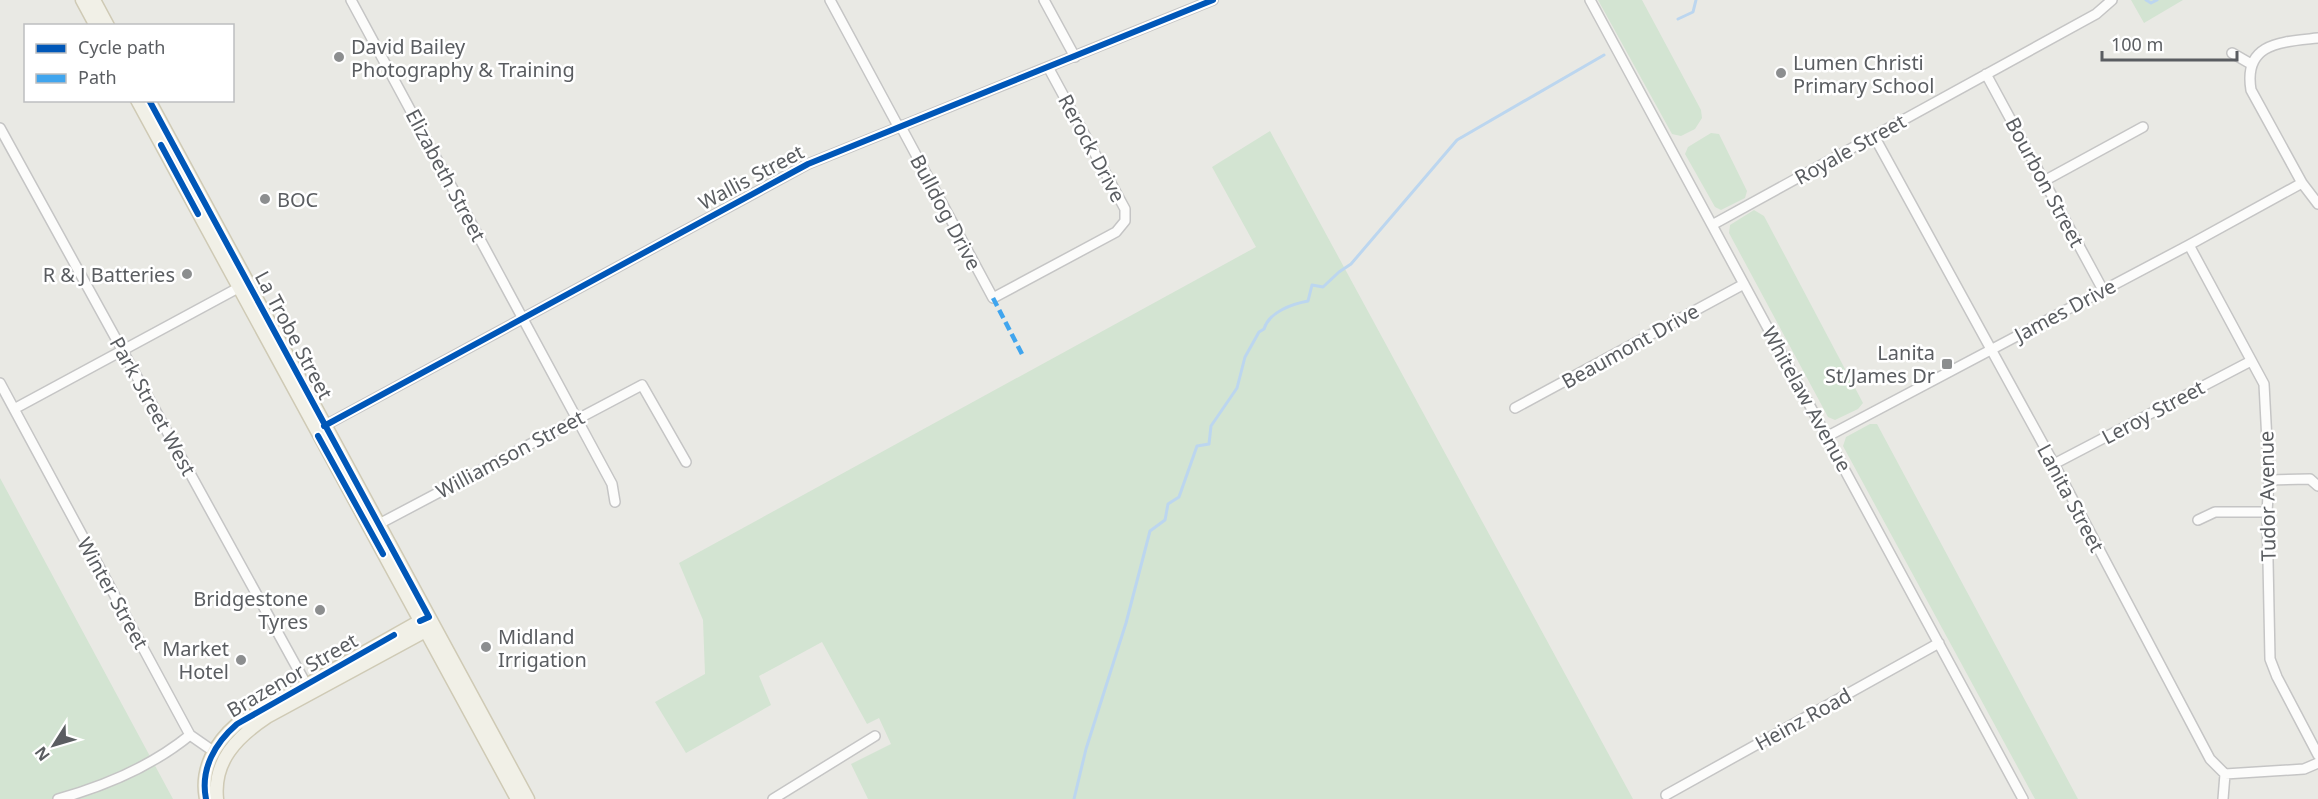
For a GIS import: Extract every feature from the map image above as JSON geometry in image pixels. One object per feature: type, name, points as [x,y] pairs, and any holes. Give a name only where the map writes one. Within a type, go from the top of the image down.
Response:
[{"type":"main road","points":[[82,0],[95,24]]},
{"type":"main road","points":[[94,0],[107,24]]},
{"type":"main road","name":"La Trobe Street","points":[[138,102],[243,285]]},
{"type":"main road","name":"La Trobe Street","points":[[150,102],[243,285],[320,429],[427,624],[528,799]]},
{"type":"main road","name":"La Trobe Street","points":[[427,624],[517,799]]},
{"type":"main road","name":"Brazenor Street","points":[[213,752],[224,736],[243,719],[308,689],[427,624]]},
{"type":"main road","name":"Brazenor Street","points":[[225,757],[235,742],[254,726],[308,689]]},
{"type":"main road","points":[[206,799],[206,777],[213,752],[225,757],[219,772],[217,799]]},
{"type":"street","name":"Elizabeth Street","points":[[351,0],[612,484],[615,502]]},
{"type":"street","name":"Bulldog Drive","points":[[830,0],[993,298]]},
{"type":"street","points":[[1044,0],[1075,57]]},
{"type":"street","name":"Wallis Street","points":[[320,429],[808,164],[1213,0]]},
{"type":"street","name":"Whitelaw Avenue","points":[[1590,0],[2023,799]]},
{"type":"street","name":"Royale Street","points":[[1712,225],[2096,14],[2112,0]]},
{"type":"street","points":[[2318,38],[2271,45],[2260,52],[2251,64],[2249,77],[2251,90],[2302,183],[2318,204]]},
{"type":"street","points":[[2232,53],[2251,64]]},
{"type":"street","name":"Rerock Drive","points":[[993,298],[1116,232],[1125,221],[1125,209],[1048,67]]},
{"type":"street","name":"Bourbon Street","points":[[1986,74],[2103,290]]},
{"type":"street","points":[[2044,181],[2143,127]]},
{"type":"street","name":"Park Street West","points":[[0,128],[308,689]]},
{"type":"street","name":"Lanita Street","points":[[1874,136],[2054,464],[2210,759],[2225,774]]},
{"type":"street","name":"James Drive","points":[[1828,436],[2302,183]]},
{"type":"street","name":"Tudor Avenue","points":[[2189,245],[2264,384],[2269,480],[2267,512],[2270,659],[2277,677],[2318,754]]},
{"type":"street","name":"Beaumont Drive","points":[[1515,408],[1744,284]]},
{"type":"street","points":[[14,409],[243,285]]},
{"type":"street","name":"Leroy Street","points":[[2054,464],[2251,361]]},
{"type":"street","name":"Winter Street","points":[[0,383],[190,735],[213,752]]},
{"type":"street","name":"Williamson Street","points":[[374,527],[642,385],[686,462]]},
{"type":"street","points":[[2269,480],[2310,479],[2318,486]]},
{"type":"street","points":[[2198,520],[2215,512],[2267,512]]},
{"type":"street","name":"Heinz Road","points":[[1666,795],[1939,643]]},
{"type":"street","points":[[58,799],[143,767],[169,752],[190,735]]},
{"type":"street","points":[[773,799],[875,736]]},
{"type":"street","points":[[2223,799],[2225,774],[2304,769],[2318,763]]},
{"type":"green space","points":[[1598,0],[1642,0],[1701,110],[1702,118],[1695,129],[1681,136],[1672,134]]},
{"type":"green space","points":[[2131,0],[2183,0],[2144,23]]},
{"type":"green space","points":[[1270,131],[1633,799],[868,799],[851,764],[891,744],[879,718],[867,724],[822,642],[759,676],[771,705],[686,753],[655,702],[705,674],[703,620],[679,563],[1256,247],[1212,167]]},
{"type":"green space","points":[[1711,133],[1719,134],[1747,191],[1745,198],[1721,210],[1715,207],[1685,154],[1688,147]]},
{"type":"green space","points":[[1754,210],[1764,216],[1863,403],[1858,409],[1835,420],[1828,417],[1729,233],[1730,225]]},
{"type":"green space","points":[[1870,424],[1877,424],[2078,799],[2035,799],[1843,446],[1846,437]]},
{"type":"green space","points":[[0,478],[173,799],[0,799]]},
{"type":"waterway","points":[[1678,19],[1693,12],[1696,0]]},
{"type":"waterway","points":[[2146,0],[2151,3],[2157,0]]},
{"type":"waterway","points":[[1074,799],[1086,749],[1126,623],[1150,531],[1165,520],[1168,504],[1179,497],[1197,446],[1209,444],[1211,426],[1237,388],[1245,357],[1259,332],[1276,313],[1308,301],[1312,285],[1323,287],[1351,264],[1457,140],[1604,55]]},
{"type":"marked path","points":[[993,298],[1022,354]]},
{"type":"cycle path","points":[[324,426],[808,164],[1213,0]]},
{"type":"cycle path","points":[[150,102],[429,617],[420,621]]},
{"type":"cycle path","points":[[161,145],[198,214]]},
{"type":"cycle path","points":[[318,436],[383,554]]},
{"type":"cycle path","points":[[206,799],[205,777],[211,757],[229,731],[237,724],[394,635]]},
{"type":"place","name":"David Bailey Photography & Training","points":[[339,57]]},
{"type":"place","name":"Lumen Christi Primary School","points":[[1781,73]]},
{"type":"place","name":"BOC","points":[[265,199]]},
{"type":"place","name":"R & J Batteries","points":[[187,274]]},
{"type":"place","name":"Lanita St/James Dr","points":[[1947,364]]},
{"type":"place","name":"Bridgestone Tyres","points":[[320,610]]},
{"type":"place","name":"Midland Irrigation","points":[[486,647]]},
{"type":"place","name":"Market Hotel","points":[[241,660]]}]
